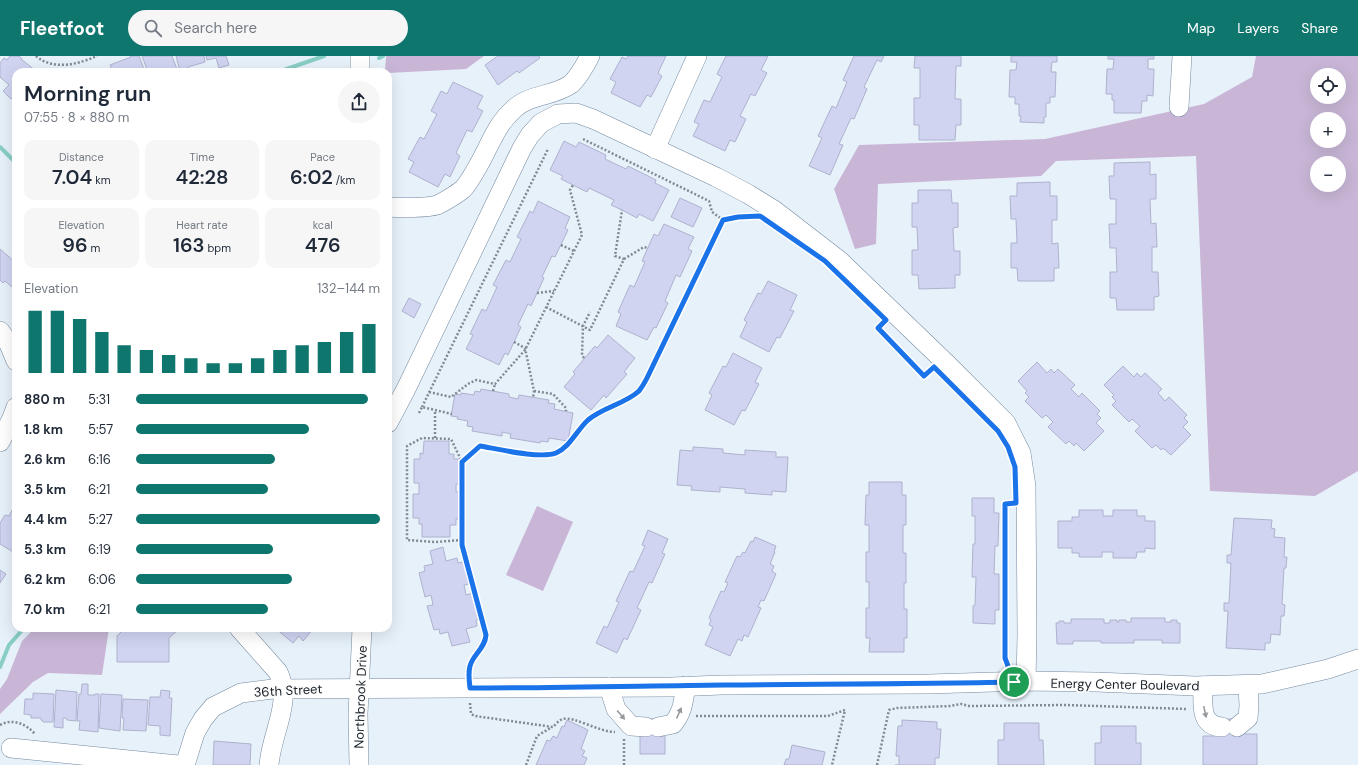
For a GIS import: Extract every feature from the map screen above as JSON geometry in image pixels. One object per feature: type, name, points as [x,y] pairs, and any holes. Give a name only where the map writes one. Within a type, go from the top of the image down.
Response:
[{"type":"street","points":[[360,56],[360,68]]},
{"type":"street","points":[[392,207],[403,208],[436,205],[464,188],[482,161],[496,130],[505,116],[518,105],[572,83],[590,56]]},
{"type":"street","points":[[655,149],[697,56]]},
{"type":"street","points":[[1179,107],[1182,56]]},
{"type":"street","points":[[392,415],[522,148],[530,135],[541,123],[558,114],[576,113],[593,119],[716,177],[774,210],[834,256],[947,364],[1006,423],[1021,453],[1026,486],[1027,635],[1020,681]]},
{"type":"street","points":[[0,331],[12,351]]},
{"type":"street","points":[[0,442],[12,418]]},
{"type":"street","points":[[243,632],[278,672],[284,689],[284,702],[270,755],[269,765]]},
{"type":"street","name":"Northbrook Drive","points":[[359,765],[358,714],[362,632]]},
{"type":"street","name":"Energy Center Boulevard","points":[[360,689],[929,684],[1020,681],[1202,686],[1248,685],[1262,684],[1328,669],[1358,659]]},
{"type":"street","points":[[1202,686],[1204,710],[1207,721],[1215,727],[1230,727],[1248,718],[1248,685]]},
{"type":"street","points":[[610,687],[616,709],[630,726],[652,727],[673,724],[679,715],[686,686]]},
{"type":"street","name":"36th Street","points":[[185,765],[195,733],[203,719],[213,707],[241,693],[284,689],[360,689]]},
{"type":"street","points":[[11,748],[178,765]]},
{"type":"path","points":[[36,56],[50,63],[61,65],[73,64],[97,56]]},
{"type":"path","points":[[583,138],[709,201],[712,212],[723,220],[738,217],[753,217]]},
{"type":"path","points":[[419,413],[548,149]]},
{"type":"path","points":[[493,391],[495,384],[526,348],[582,235],[570,190],[573,185]]},
{"type":"path","points":[[622,210],[615,256],[624,259]]},
{"type":"path","points":[[462,462],[480,446],[540,455],[556,452],[568,444],[579,428],[589,419],[602,410],[640,390],[723,220]]},
{"type":"path","points":[[561,245],[574,251]]},
{"type":"path","points":[[546,307],[590,330],[624,259],[644,247],[648,248]]},
{"type":"path","points":[[537,293],[554,291]]},
{"type":"path","points":[[584,358],[582,355],[583,326],[590,312]]},
{"type":"path","points":[[886,320],[878,328],[924,376],[934,367]]},
{"type":"path","points":[[514,342],[526,348]]},
{"type":"path","points":[[526,348],[534,391],[533,398]]},
{"type":"path","points":[[429,392],[451,397],[476,380],[495,384]]},
{"type":"path","points":[[534,391],[552,394],[566,408],[566,411]]},
{"type":"path","points":[[422,407],[452,414]]},
{"type":"path","points":[[435,410],[435,438]]},
{"type":"path","points":[[462,540],[435,542],[407,540],[406,446],[422,438],[451,439],[462,462],[462,540],[462,545],[486,635],[485,642],[470,664],[471,714],[475,716],[552,726]]},
{"type":"path","points":[[1016,503],[1005,504],[1005,658],[1020,681]]},
{"type":"path","points":[[877,765],[889,710],[897,708],[950,706],[961,704],[969,706],[1066,705],[1162,707],[1204,710]]},
{"type":"path","points":[[679,715],[828,716],[844,710],[832,765]]},
{"type":"path","points":[[526,765],[537,736],[552,726],[554,727],[561,720],[571,719],[606,732],[618,732]]},
{"type":"path","points":[[624,732],[624,765]]},
{"type":"shaded area","points":[[386,56],[484,56],[466,69],[392,73],[392,68],[385,68]]},
{"type":"shaded area","points":[[1256,56],[1358,56],[1358,471],[1315,496],[1210,491],[1196,156],[1056,161],[1041,176],[878,184],[876,244],[855,249],[834,189],[859,145],[1045,139],[1204,104],[1252,77]]},
{"type":"shaded area","points":[[537,506],[573,522],[543,591],[506,575]]},
{"type":"shaded area","points":[[31,632],[108,632],[102,675],[48,673],[33,682],[0,714],[0,689],[7,679],[22,641]]},
{"type":"building","points":[[10,56],[19,56],[32,68],[12,68],[11,99],[3,91],[9,85],[0,77],[0,63],[4,58],[7,60]]},
{"type":"building","points":[[130,56],[139,56],[144,68],[111,68],[110,65],[131,57]]},
{"type":"building","points":[[142,56],[172,56],[176,68],[146,68]]},
{"type":"building","points":[[176,56],[204,56],[205,62],[188,68],[179,68]]},
{"type":"building","points":[[206,56],[226,56],[229,65],[219,68],[216,58],[207,60]]},
{"type":"building","points":[[498,56],[539,56],[540,58],[519,73],[517,71],[498,85],[485,65]]},
{"type":"building","points":[[628,56],[666,56],[658,73],[662,76],[651,97],[647,95],[640,107],[611,93],[616,82],[610,79],[622,57],[626,59]]},
{"type":"building","points":[[726,56],[768,56],[761,70],[767,73],[755,96],[751,94],[740,116],[746,119],[735,142],[730,140],[725,151],[693,136],[699,124],[694,122],[704,100],[710,102],[722,77],[717,74]]},
{"type":"building","points":[[854,56],[884,56],[881,62],[877,60],[864,87],[867,89],[854,119],[851,118],[839,144],[843,145],[830,175],[809,166],[822,138],[818,136],[832,106],[836,108],[847,82],[843,80]]},
{"type":"building","points":[[915,56],[961,56],[961,66],[956,66],[955,99],[961,99],[961,125],[956,125],[955,140],[919,140],[919,125],[914,125],[914,98],[920,98],[920,68],[914,68]]},
{"type":"building","points":[[1011,56],[1057,56],[1057,62],[1052,62],[1051,72],[1056,72],[1055,97],[1050,97],[1050,103],[1046,103],[1046,117],[1044,117],[1044,123],[1020,122],[1021,116],[1019,116],[1019,104],[1015,104],[1015,97],[1009,97],[1010,70],[1016,70],[1017,62],[1011,62]]},
{"type":"building","points":[[1108,56],[1154,56],[1154,59],[1148,59],[1148,69],[1154,69],[1153,96],[1147,95],[1147,101],[1142,101],[1141,113],[1114,113],[1114,100],[1112,100],[1112,94],[1106,94],[1107,69],[1113,69],[1114,59],[1108,59]]},
{"type":"building","points":[[453,82],[483,96],[477,108],[483,111],[472,132],[467,130],[456,153],[460,156],[450,177],[445,174],[438,187],[409,172],[414,162],[408,159],[420,137],[424,139],[437,114],[431,111],[441,91],[447,94]]},
{"type":"building","points":[[564,141],[576,147],[579,142],[606,155],[605,159],[626,169],[628,166],[656,180],[655,183],[669,190],[653,221],[639,214],[637,218],[611,205],[614,200],[589,188],[587,192],[561,179],[563,176],[550,170]]},
{"type":"building","points":[[1150,162],[1150,175],[1156,174],[1156,199],[1150,199],[1151,224],[1156,223],[1157,247],[1152,247],[1152,272],[1158,272],[1159,296],[1154,297],[1154,310],[1117,310],[1116,298],[1110,298],[1110,272],[1117,272],[1116,248],[1110,248],[1109,224],[1116,224],[1116,199],[1110,199],[1109,176],[1114,176],[1114,163]]},
{"type":"building","points":[[1050,182],[1050,196],[1057,196],[1057,220],[1052,220],[1052,244],[1058,243],[1059,268],[1054,268],[1054,281],[1018,281],[1017,268],[1011,268],[1011,243],[1017,243],[1016,219],[1011,219],[1010,196],[1017,196],[1017,183]]},
{"type":"building","points":[[918,190],[951,190],[952,203],[958,203],[958,227],[953,228],[954,251],[960,251],[960,275],[955,275],[955,288],[919,289],[918,275],[912,275],[912,250],[918,250],[917,227],[912,227],[912,203],[918,203]]},
{"type":"building","points":[[680,198],[702,208],[693,227],[671,217]]},
{"type":"building","points":[[538,201],[570,217],[565,228],[568,230],[555,257],[552,256],[531,306],[528,304],[518,325],[521,327],[508,355],[505,353],[499,365],[466,349],[473,335],[470,334],[482,309],[486,311],[497,287],[493,285],[506,260],[510,262],[521,239],[517,237],[530,211],[533,213]]},
{"type":"building","points":[[664,224],[694,237],[688,249],[692,251],[680,277],[676,275],[665,301],[668,303],[656,328],[654,327],[647,340],[616,326],[621,314],[618,312],[630,285],[634,287],[645,262],[642,261],[654,234],[658,236]]},
{"type":"building","points":[[0,249],[12,260],[12,287],[5,281],[3,283],[0,280]]},
{"type":"building","points":[[768,281],[797,295],[790,310],[794,311],[780,338],[777,337],[769,352],[740,337],[747,322],[744,320],[758,293],[761,294]]},
{"type":"building","points":[[409,298],[421,304],[414,318],[402,311]]},
{"type":"building","points":[[608,335],[635,358],[624,372],[627,374],[606,398],[604,395],[591,410],[564,387],[575,374],[573,372],[595,346],[597,348]]},
{"type":"building","points":[[733,353],[762,368],[755,382],[759,384],[745,411],[742,410],[734,425],[705,410],[712,395],[709,393],[723,366],[726,367]]},
{"type":"building","points":[[1037,362],[1047,373],[1051,369],[1054,373],[1058,369],[1075,385],[1071,389],[1079,397],[1082,393],[1100,411],[1097,414],[1101,418],[1096,423],[1104,431],[1084,451],[1076,443],[1074,446],[1069,441],[1066,444],[1048,427],[1053,422],[1046,415],[1042,418],[1025,401],[1029,397],[1025,393],[1027,391],[1018,381]]},
{"type":"building","points":[[1123,366],[1134,377],[1137,373],[1141,377],[1145,373],[1162,389],[1158,393],[1165,401],[1169,397],[1187,415],[1184,418],[1188,422],[1183,427],[1191,435],[1171,455],[1163,448],[1161,450],[1156,445],[1152,448],[1135,431],[1140,426],[1132,419],[1129,422],[1112,405],[1116,401],[1112,397],[1114,395],[1104,385]]},
{"type":"building","points":[[481,389],[509,394],[509,397],[518,399],[519,395],[549,400],[548,403],[555,404],[554,409],[573,413],[568,441],[549,438],[548,442],[541,441],[540,443],[510,438],[511,434],[502,432],[502,436],[472,431],[473,427],[467,426],[468,421],[451,416],[455,394],[461,395],[461,393],[474,395],[475,391],[480,392]]},
{"type":"building","points":[[424,441],[449,441],[449,454],[454,454],[454,459],[461,459],[461,484],[456,484],[456,492],[462,492],[462,519],[456,519],[456,525],[450,525],[450,537],[422,537],[422,524],[419,524],[419,518],[413,518],[413,494],[419,494],[419,483],[414,483],[414,459],[420,459],[420,453],[423,454]]},
{"type":"building","points":[[693,447],[723,449],[723,453],[745,455],[745,450],[776,452],[776,457],[788,457],[786,492],[772,491],[772,495],[745,493],[745,489],[720,487],[720,492],[691,490],[692,486],[677,485],[680,450],[693,451]]},
{"type":"building","points":[[869,482],[902,482],[902,495],[906,495],[906,525],[903,525],[903,553],[906,553],[904,609],[907,609],[907,638],[904,638],[904,652],[869,652],[870,638],[866,638],[866,608],[869,608],[869,582],[866,582],[866,552],[869,552],[869,525],[865,525],[866,495],[869,495]]},
{"type":"building","points":[[972,498],[994,498],[994,513],[999,513],[998,546],[995,546],[994,574],[999,574],[999,610],[995,610],[995,624],[973,623],[976,577],[972,577],[973,544],[975,544],[975,516],[972,516]]},
{"type":"building","points":[[12,510],[12,551],[0,544],[0,523],[5,515],[9,516]]},
{"type":"building","points":[[1079,510],[1103,510],[1103,516],[1113,516],[1113,510],[1137,510],[1137,516],[1145,516],[1145,521],[1155,521],[1155,549],[1145,548],[1145,552],[1137,552],[1136,558],[1113,558],[1113,552],[1102,552],[1102,557],[1079,557],[1079,553],[1072,553],[1072,548],[1058,548],[1058,521],[1072,521],[1072,517],[1079,517]]},
{"type":"building","points":[[1234,518],[1272,520],[1271,528],[1275,529],[1274,537],[1285,538],[1284,557],[1287,557],[1286,568],[1284,568],[1282,604],[1285,605],[1284,616],[1281,616],[1280,635],[1271,634],[1270,643],[1265,643],[1265,650],[1226,648],[1228,611],[1224,611],[1224,603],[1229,603],[1231,563],[1227,563],[1227,555],[1231,555]]},
{"type":"building","points":[[648,530],[668,539],[662,553],[665,554],[652,583],[649,582],[637,608],[641,610],[627,640],[624,638],[617,653],[596,643],[604,626],[607,628],[619,602],[616,601],[630,571],[633,572],[645,546],[642,545]]},
{"type":"building","points":[[755,537],[776,546],[770,564],[774,566],[772,571],[776,574],[764,601],[761,600],[758,607],[761,608],[748,637],[744,635],[742,641],[738,639],[730,656],[705,645],[713,627],[709,625],[711,620],[709,618],[721,591],[724,592],[728,583],[725,582],[737,556],[740,557],[743,552],[745,553],[751,541],[753,542]]},
{"type":"building","points":[[443,547],[446,561],[457,558],[458,563],[464,562],[469,584],[464,585],[466,595],[473,593],[480,619],[476,620],[477,626],[466,629],[470,642],[452,646],[448,632],[440,634],[439,629],[434,630],[427,606],[433,605],[431,595],[425,597],[419,573],[425,571],[424,566],[433,564],[430,551]]},
{"type":"building","points":[[0,570],[6,574],[0,583]]},
{"type":"building","points":[[1131,618],[1165,618],[1165,622],[1177,620],[1177,623],[1180,623],[1180,643],[1162,643],[1162,640],[1134,640],[1134,643],[1073,641],[1073,644],[1057,644],[1056,623],[1059,623],[1059,621],[1071,623],[1071,619],[1104,619],[1104,623],[1110,623],[1110,620],[1117,620],[1117,622],[1119,622],[1119,620],[1126,620],[1126,622],[1131,622]]},
{"type":"building","points":[[121,632],[176,632],[169,638],[169,662],[117,662],[117,636]]},
{"type":"building","points":[[280,632],[310,632],[303,641],[299,636],[293,643]]},
{"type":"building","points":[[82,684],[88,684],[88,695],[99,694],[98,732],[79,730],[80,721],[77,721],[79,694],[81,694]]},
{"type":"building","points":[[56,690],[77,692],[76,721],[63,718],[63,728],[54,727]]},
{"type":"building","points":[[161,690],[170,691],[169,698],[172,698],[170,736],[160,735],[160,726],[148,725],[150,697],[160,697]]},
{"type":"building","points":[[33,693],[54,694],[53,722],[43,722],[41,718],[31,718],[31,715],[24,714],[25,699],[33,699]]},
{"type":"building","points":[[101,694],[122,695],[120,731],[99,728]]},
{"type":"building","points":[[123,699],[148,700],[146,731],[123,730]]},
{"type":"building","points":[[646,719],[658,719],[658,736],[665,736],[665,754],[640,754],[640,736]]},
{"type":"building","points":[[1222,719],[1237,719],[1237,734],[1257,734],[1257,765],[1203,765],[1203,736],[1222,736]]},
{"type":"building","points":[[567,720],[588,730],[581,749],[585,751],[582,756],[587,758],[584,765],[536,765],[547,740],[550,741],[553,736],[557,738],[562,726],[564,727]]},
{"type":"building","points":[[902,720],[937,722],[937,729],[941,729],[939,758],[935,758],[935,765],[899,765],[899,756],[896,756],[898,726],[902,726]]},
{"type":"building","points":[[1004,723],[1039,723],[1039,740],[1043,740],[1044,765],[998,765],[998,740],[1004,740]]},
{"type":"building","points":[[1101,726],[1136,726],[1136,743],[1141,743],[1141,765],[1095,765],[1095,743],[1101,743]]},
{"type":"building","points":[[214,741],[251,744],[250,765],[213,765]]},
{"type":"building","points":[[792,745],[825,752],[822,765],[784,765],[786,759],[789,759]]},
{"type":"waterway","points":[[290,68],[324,56]]},
{"type":"waterway","points":[[379,58],[383,56]]},
{"type":"waterway","points":[[0,147],[12,159]]},
{"type":"waterway","points":[[0,667],[9,645],[20,632]]},
{"type":"route","points":[[760,216],[825,261],[886,320],[878,328],[924,376],[934,367],[998,431],[1008,447],[1015,467],[1016,503],[1005,504],[1005,658],[1014,682],[722,685],[672,687],[470,688],[470,664],[485,642],[486,635],[462,545],[462,462],[480,446],[540,455],[556,452],[568,444],[579,428],[589,419],[602,410],[640,390],[723,220],[738,217],[760,216]]}]
